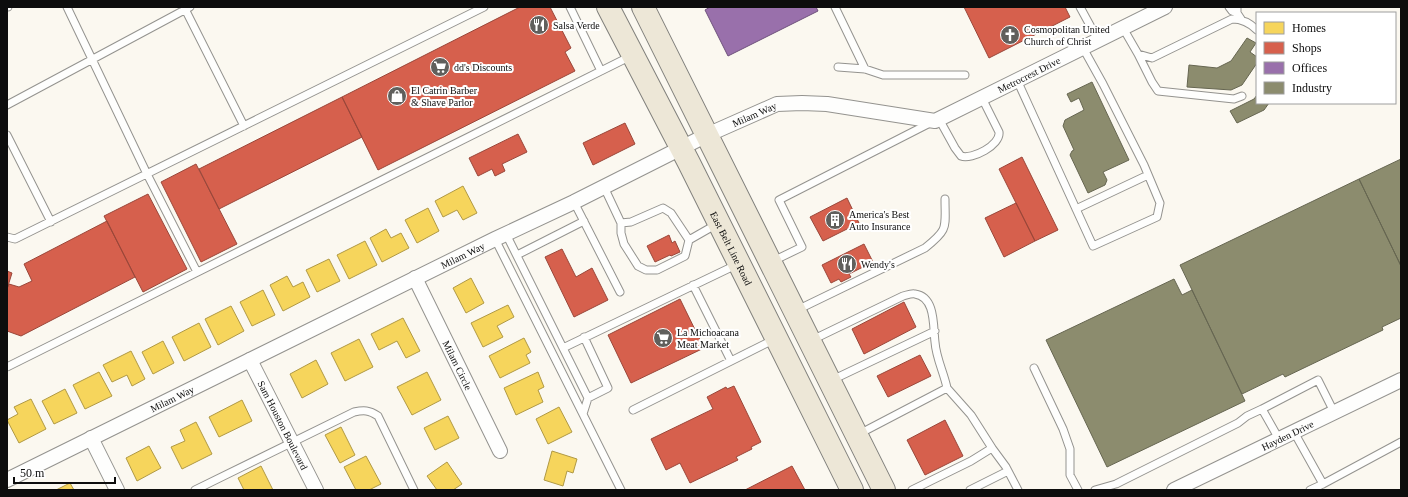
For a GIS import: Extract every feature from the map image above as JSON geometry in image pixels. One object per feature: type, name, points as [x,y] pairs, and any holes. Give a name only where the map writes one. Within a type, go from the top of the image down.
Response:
[{"type":"main road","name":"East Belt Line Road","points":[[608,7],[719,223],[852,490]]},
{"type":"main road","points":[[643,7],[884,490]]},
{"type":"street","name":"Metrocrest Drive","points":[[937,120],[1165,7]]},
{"type":"street","name":"Milam Way","points":[[7,480],[415,278],[574,202],[707,135],[777,104],[802,102],[827,104],[937,120]]},
{"type":"street","name":"Milam Circle","points":[[415,278],[500,451]]},
{"type":"street","name":"Sam Houston Boulevard","points":[[250,360],[316,490]]},
{"type":"street","name":"Hayden Drive","points":[[1174,490],[1401,380]]},
{"type":"street","points":[[91,438],[116,490]]},
{"type":"lane","points":[[67,7],[147,174],[197,272]]},
{"type":"lane","points":[[7,236],[15,239],[51,222],[484,7]]},
{"type":"lane","points":[[570,7],[601,72]]},
{"type":"lane","points":[[835,7],[865,69]]},
{"type":"lane","points":[[1080,7],[1098,40]]},
{"type":"lane","points":[[1229,7],[1256,29]]},
{"type":"lane","points":[[7,105],[186,8],[244,126]]},
{"type":"lane","points":[[1138,54],[1152,58],[1232,19],[1238,13]]},
{"type":"lane","points":[[1123,28],[1158,91],[1234,99],[1242,96]]},
{"type":"lane","points":[[1017,80],[1093,246],[1157,217],[1160,203],[1148,175],[1103,84],[1082,48]]},
{"type":"lane","points":[[7,367],[633,55]]},
{"type":"lane","points":[[838,67],[865,69],[883,74],[964,75]]},
{"type":"lane","points":[[771,262],[802,247],[779,200],[937,120],[961,156],[968,158],[990,148],[1000,136],[982,98]]},
{"type":"lane","points":[[7,135],[51,222]]},
{"type":"lane","points":[[1076,209],[1148,175]]},
{"type":"lane","points":[[604,187],[621,223],[621,233],[624,244],[638,266],[646,270],[657,270],[685,256],[689,240],[719,223]]},
{"type":"lane","points":[[795,311],[925,248],[940,236],[945,227],[945,199]]},
{"type":"lane","points":[[574,202],[620,292]]},
{"type":"lane","points":[[621,223],[631,222],[663,208],[671,213],[689,240]]},
{"type":"lane","points":[[517,255],[584,221]]},
{"type":"lane","points":[[501,236],[517,255],[588,398],[583,414]]},
{"type":"lane","points":[[501,236],[583,414],[621,490]]},
{"type":"lane","points":[[563,348],[739,263]]},
{"type":"lane","points":[[693,285],[730,361]]},
{"type":"lane","points":[[810,341],[903,296],[915,294],[924,298],[931,307],[935,331],[935,343],[947,388],[971,415],[1008,471],[1018,490]]},
{"type":"lane","points":[[830,381],[935,331]]},
{"type":"lane","points":[[584,337],[608,388],[588,398]]},
{"type":"lane","points":[[633,410],[776,338]]},
{"type":"lane","points":[[1034,368],[1064,429],[1070,449],[1070,475],[1078,490]]},
{"type":"lane","points":[[1098,489],[1116,484],[1238,423],[1247,416],[1318,380],[1334,412]]},
{"type":"lane","points":[[857,435],[947,388]]},
{"type":"lane","points":[[1262,409],[1278,439]]},
{"type":"lane","points":[[195,490],[206,488],[292,442],[354,412],[364,410],[371,411],[378,416],[414,490]]},
{"type":"lane","points":[[1294,432],[1323,484]]},
{"type":"lane","points":[[1310,490],[1401,442]]},
{"type":"lane","points":[[912,490],[971,461],[992,448]]},
{"type":"lane","points":[[970,490],[1008,471]]},
{"type":"building: Homes","points":[[463,186],[477,213],[463,220],[457,210],[443,217],[435,201]]},
{"type":"building: Homes","points":[[428,208],[439,231],[417,243],[405,220]]},
{"type":"building: Homes","points":[[386,229],[391,238],[401,233],[409,248],[382,262],[370,238]]},
{"type":"building: Homes","points":[[365,241],[377,265],[349,279],[337,255]]},
{"type":"building: Homes","points":[[329,259],[340,281],[317,292],[306,270]]},
{"type":"building: Homes","points":[[287,276],[293,287],[303,282],[310,297],[283,311],[270,285]]},
{"type":"building: Homes","points":[[471,278],[484,303],[466,313],[453,288]]},
{"type":"building: Homes","points":[[263,290],[275,315],[252,326],[240,302]]},
{"type":"building: Homes","points":[[508,305],[514,317],[497,326],[503,337],[483,347],[471,323]]},
{"type":"building: Homes","points":[[231,306],[244,331],[218,345],[205,319]]},
{"type":"building: Homes","points":[[403,318],[420,351],[406,358],[397,341],[379,350],[371,334]]},
{"type":"building: Homes","points":[[199,323],[211,347],[184,361],[172,337]]},
{"type":"building: Homes","points":[[524,338],[531,352],[526,355],[530,363],[500,378],[489,356]]},
{"type":"building: Homes","points":[[359,339],[373,367],[345,381],[331,353]]},
{"type":"building: Homes","points":[[163,341],[174,363],[153,374],[142,352]]},
{"type":"building: Homes","points":[[131,351],[145,379],[132,386],[127,375],[112,382],[103,365]]},
{"type":"building: Homes","points":[[316,360],[328,384],[302,398],[290,374]]},
{"type":"building: Homes","points":[[99,372],[112,396],[85,409],[73,385]]},
{"type":"building: Homes","points":[[427,372],[441,400],[412,415],[397,387]]},
{"type":"building: Homes","points":[[538,372],[544,387],[538,390],[543,402],[516,415],[504,388]]},
{"type":"building: Homes","points":[[65,389],[77,413],[54,424],[42,401]]},
{"type":"building: Homes","points":[[31,399],[46,429],[19,443],[7,420],[18,414],[14,407]]},
{"type":"building: Homes","points":[[242,400],[252,421],[219,437],[209,417]]},
{"type":"building: Homes","points":[[559,407],[572,432],[548,444],[536,419]]},
{"type":"building: Homes","points":[[448,416],[459,438],[435,450],[424,428]]},
{"type":"building: Homes","points":[[196,422],[212,454],[182,469],[171,447],[185,441],[180,430]]},
{"type":"building: Homes","points":[[341,427],[355,455],[340,463],[325,435]]},
{"type":"building: Homes","points":[[149,446],[161,468],[137,481],[126,458]]},
{"type":"building: Homes","points":[[552,451],[577,459],[573,473],[567,471],[563,486],[544,480]]},
{"type":"building: Homes","points":[[366,456],[381,484],[369,490],[356,490],[344,467]]},
{"type":"building: Homes","points":[[447,462],[462,484],[453,490],[437,490],[427,476]]},
{"type":"building: Homes","points":[[261,466],[273,490],[244,490],[238,478]]},
{"type":"building: Homes","points":[[70,483],[74,490],[56,490]]},
{"type":"building: Shops","points":[[520,7],[550,7],[571,48],[565,52],[575,71],[378,170],[342,97]]},
{"type":"building: Shops","points":[[964,7],[1065,7],[1070,17],[989,58]]},
{"type":"building: Shops","points":[[342,97],[362,137],[219,209],[199,169]]},
{"type":"building: Shops","points":[[625,123],[635,144],[593,165],[583,143]]},
{"type":"building: Shops","points":[[518,134],[527,152],[502,164],[505,171],[495,176],[492,169],[478,176],[469,158]]},
{"type":"building: Shops","points":[[1022,157],[1058,230],[1035,241],[999,169]]},
{"type":"building: Shops","points":[[196,164],[237,244],[201,262],[161,182]]},
{"type":"building: Shops","points":[[148,194],[187,269],[143,292],[104,216]]},
{"type":"building: Shops","name":"America's Best Auto Insurance","points":[[847,198],[859,223],[823,241],[810,217]]},
{"type":"building: Shops","points":[[1016,203],[1035,241],[1004,257],[985,218]]},
{"type":"building: Shops","points":[[107,221],[135,277],[21,336],[7,331],[7,289],[9,284],[19,287],[32,281],[24,264]]},
{"type":"building: Shops","points":[[669,235],[672,243],[675,241],[680,252],[655,262],[647,246]]},
{"type":"building: Shops","name":"Wendy's","points":[[864,244],[873,262],[849,274],[851,277],[841,282],[839,279],[831,283],[822,265]]},
{"type":"building: Shops","points":[[562,249],[576,277],[592,268],[608,300],[574,317],[545,257]]},
{"type":"building: Shops","points":[[7,271],[12,273],[7,289]]},
{"type":"building: Shops","points":[[680,299],[704,348],[631,383],[608,335]]},
{"type":"building: Shops","points":[[904,302],[916,327],[864,354],[852,329]]},
{"type":"building: Shops","points":[[920,355],[931,376],[888,397],[877,376]]},
{"type":"building: Shops","points":[[734,386],[761,442],[751,447],[752,449],[736,457],[738,460],[690,483],[680,463],[666,470],[651,439],[713,409],[707,397],[726,387],[727,389]]},
{"type":"building: Shops","points":[[945,420],[963,456],[925,475],[907,440]]},
{"type":"building: Shops","points":[[792,466],[805,490],[745,490]]},
{"type":"building: Offices","points":[[710,7],[816,7],[818,11],[728,56],[705,10]]},
{"type":"building: Industry","points":[[1247,38],[1256,43],[1250,52],[1256,56],[1256,64],[1242,85],[1231,90],[1187,87],[1189,65],[1217,68],[1231,61]]},
{"type":"building: Industry","points":[[1092,82],[1129,160],[1103,172],[1107,180],[1105,185],[1088,193],[1070,155],[1074,150],[1063,126],[1065,120],[1084,110],[1079,98],[1071,102],[1067,94]]},
{"type":"building: Industry","points":[[1256,96],[1256,104],[1268,104],[1264,110],[1237,123],[1230,111],[1254,99]]},
{"type":"building: Industry","points":[[1401,159],[1401,266],[1359,179]]},
{"type":"building: Industry","points":[[1359,179],[1401,266],[1401,318],[1382,327],[1383,330],[1285,377],[1283,374],[1242,394],[1180,265]]},
{"type":"building: Industry","points":[[1174,279],[1182,295],[1192,290],[1245,401],[1107,467],[1046,340]]},
{"type":"place","name":"Salsa Verde","points":[[539,25]]},
{"type":"place","name":"Cosmopolitan United Church of Christ","points":[[1010,35]]},
{"type":"place","name":"dd's Discounts","points":[[440,67]]},
{"type":"place","name":"El Catrin Barber & Shave Parlor","points":[[397,96]]},
{"type":"place","name":"America's Best Auto Insurance","points":[[835,220]]},
{"type":"place","name":"Wendy's","points":[[847,264]]},
{"type":"place","name":"La Michoacana Meat Market","points":[[663,338]]}]
